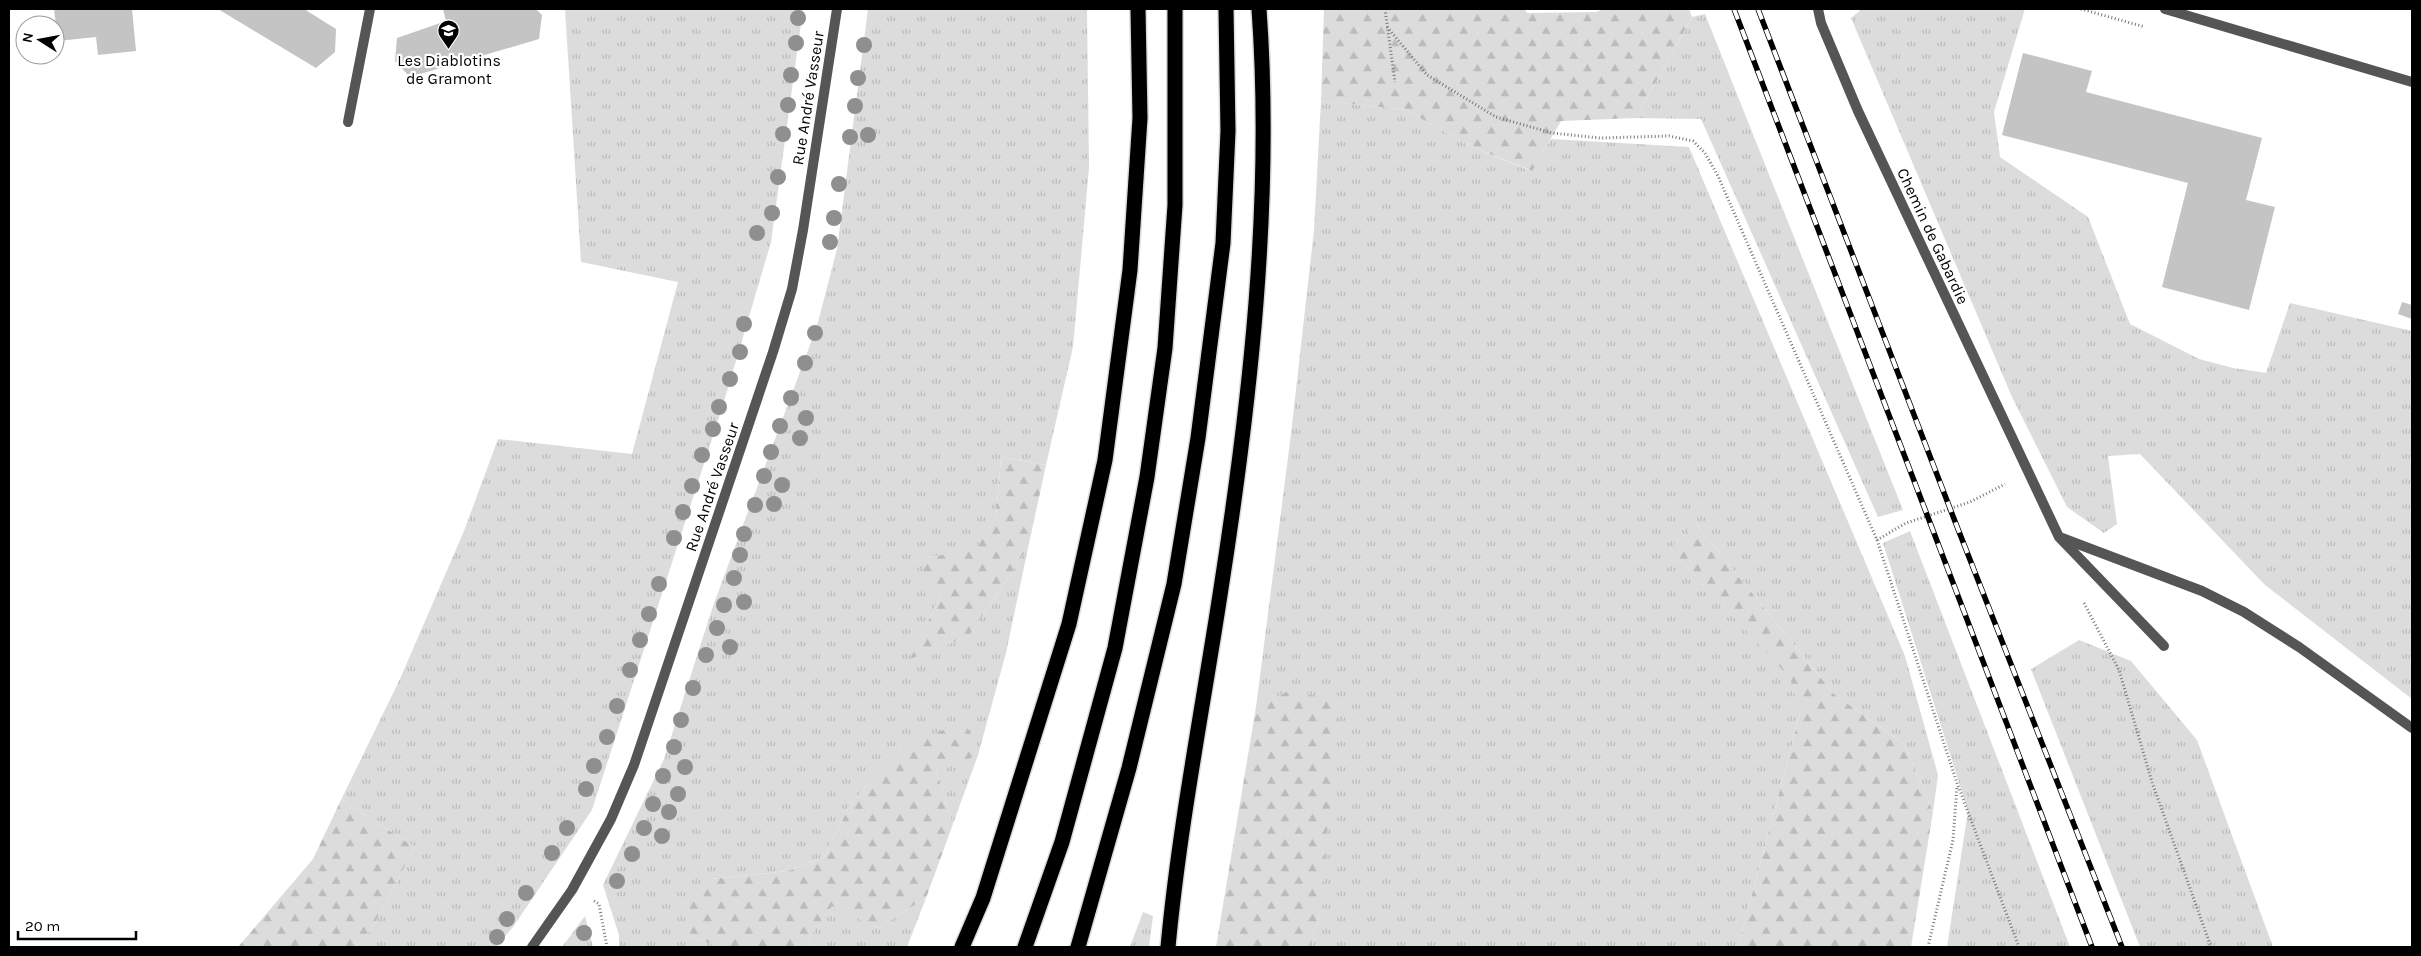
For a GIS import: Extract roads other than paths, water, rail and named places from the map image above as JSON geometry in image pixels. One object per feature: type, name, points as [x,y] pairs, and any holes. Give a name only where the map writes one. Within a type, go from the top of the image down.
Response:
[{"type":"highway","points":[[962,947],[983,898],[1069,624],[1105,460],[1130,270],[1140,118],[1138,9]]},
{"type":"highway","points":[[1025,947],[1062,842],[1115,648],[1147,477],[1165,348],[1176,205],[1176,9]]},
{"type":"highway","points":[[1078,947],[1129,768],[1174,584],[1198,438],[1223,243],[1228,130],[1226,9]]},
{"type":"highway","points":[[1168,947],[1173,893],[1221,592],[1253,341],[1263,157],[1259,9]]},
{"type":"street","points":[[348,122],[370,9]]},
{"type":"street","name":"Rue André Vasseur","points":[[532,947],[572,890],[612,819],[634,765],[774,352],[792,289],[803,230],[837,9]]},
{"type":"street","name":"Chemin de Gabardie","points":[[1818,9],[1821,23],[1858,111],[2059,537],[2164,646]]},
{"type":"street","points":[[2165,9],[2412,82]]},
{"type":"street","points":[[2059,537],[2202,590],[2244,612],[2298,647],[2412,728]]},
{"type":"railway","points":[[1734,9],[2092,947]]},
{"type":"railway","points":[[1758,9],[1956,524],[2122,947]]},
{"type":"place","name":"Les Diablotins de Gramont","points":[[449,50]]}]
